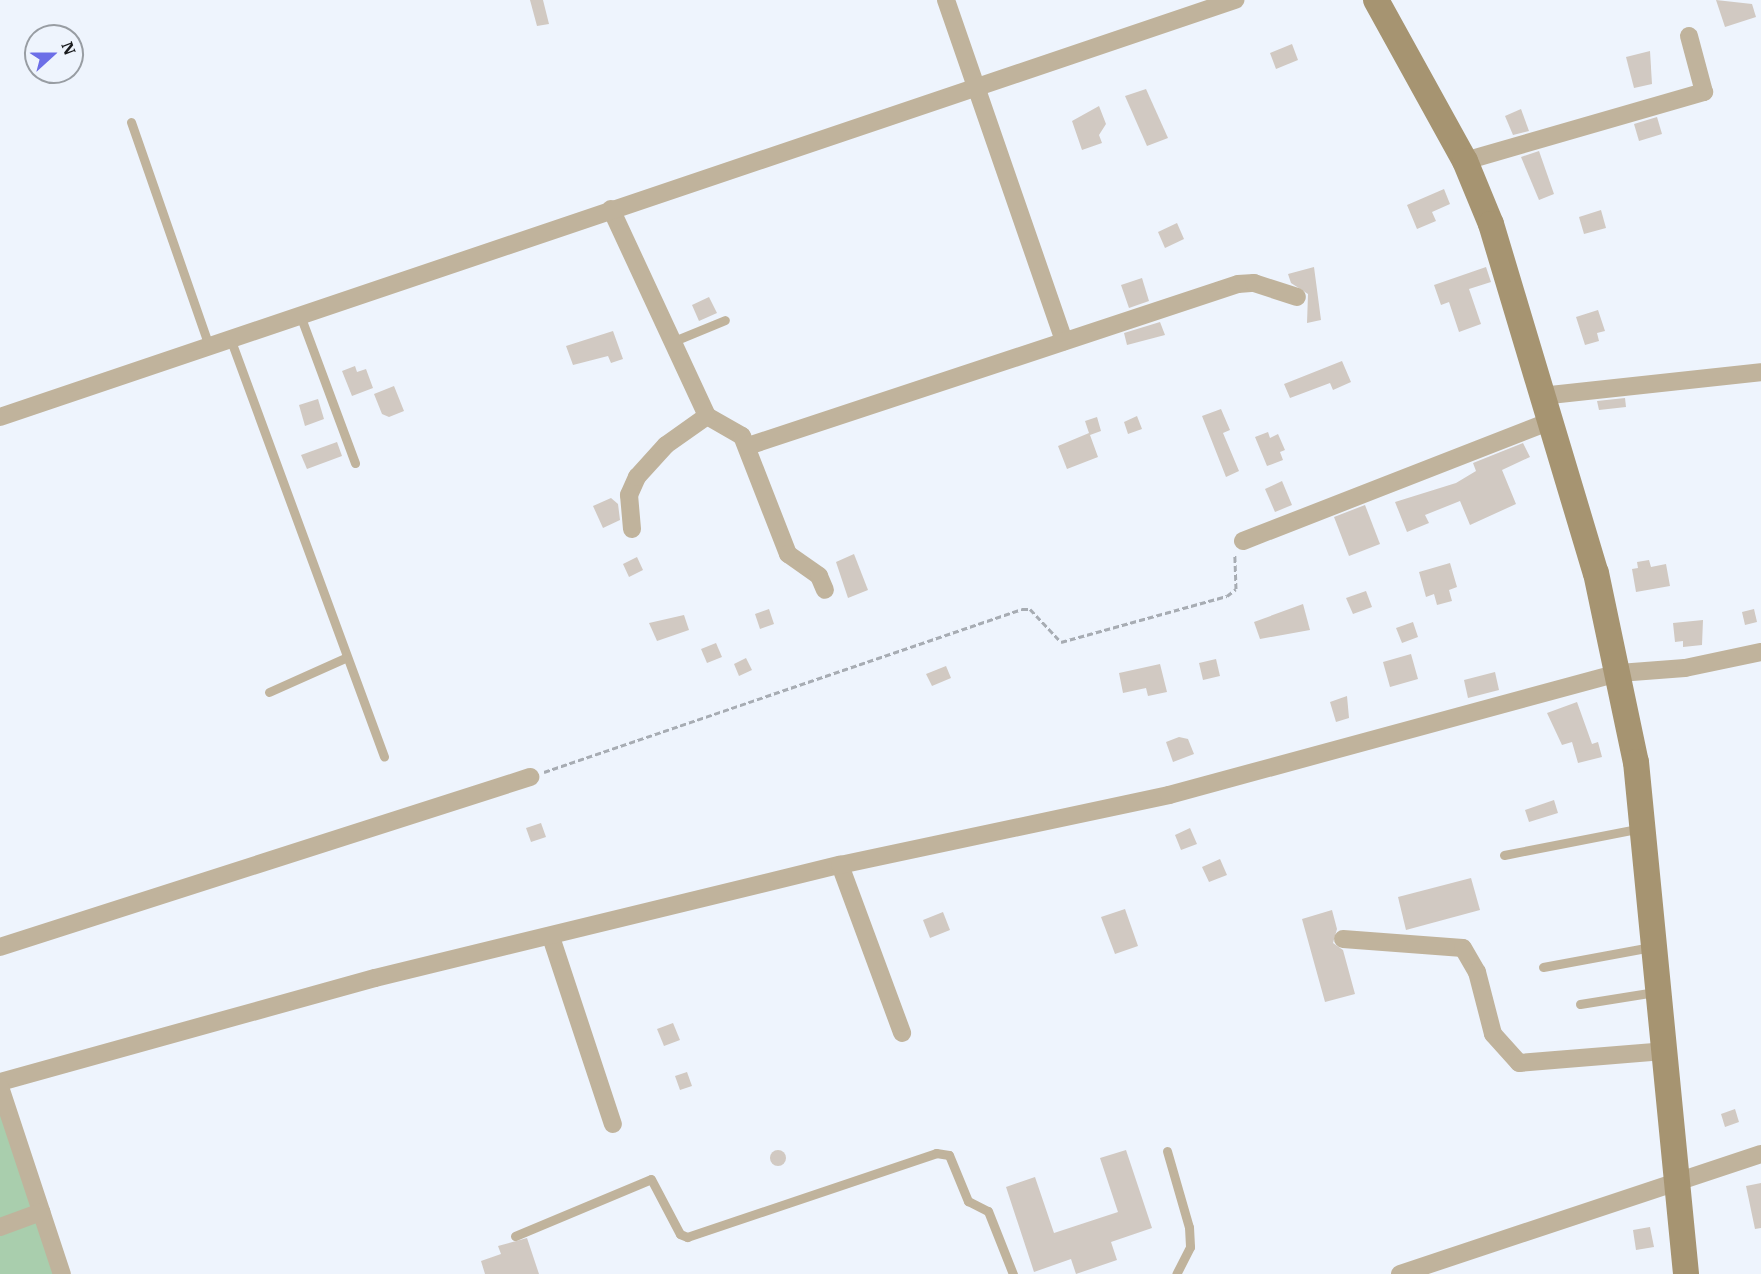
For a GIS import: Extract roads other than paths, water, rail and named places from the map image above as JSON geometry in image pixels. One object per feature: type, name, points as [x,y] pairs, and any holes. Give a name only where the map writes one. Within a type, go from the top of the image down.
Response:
[{"type":"street","points":[[946,0],[1064,340]]},
{"type":"street","points":[[0,417],[208,343],[1235,0]]},
{"type":"street","points":[[1376,0],[1465,161],[1501,252],[1619,673],[1644,827],[1686,1274]]},
{"type":"street","points":[[1465,161],[1704,92],[1689,36]]},
{"type":"street","points":[[611,209],[707,416],[735,430],[748,446],[788,554],[819,576],[825,590]]},
{"type":"street","points":[[748,446],[1238,284],[1254,283],[1297,297]]},
{"type":"street","points":[[1541,396],[1761,372]]},
{"type":"street","points":[[632,528],[629,495],[637,477],[666,445],[707,416]]},
{"type":"street","points":[[1243,541],[1550,421]]},
{"type":"street","points":[[62,1274],[0,1084],[375,978],[840,866],[1168,795],[1619,673],[1685,668],[1761,652]]},
{"type":"street","points":[[0,947],[530,777]]},
{"type":"street","points":[[840,866],[902,1033]]},
{"type":"street","points":[[551,937],[613,1124]]},
{"type":"street","points":[[1344,939],[1463,948],[1477,972],[1492,1034],[1519,1063],[1664,1051]]},
{"type":"street","points":[[1400,1274],[1678,1179],[1761,1154]]},
{"type":"street","points":[[0,1227],[41,1212]]},
{"type":"lane","points":[[131,122],[208,343]]},
{"type":"lane","points":[[299,313],[355,463]]},
{"type":"lane","points":[[674,341],[725,320]]},
{"type":"lane","points":[[229,336],[345,658],[384,757]]},
{"type":"lane","points":[[269,692],[345,658]]},
{"type":"lane","points":[[1504,855],[1644,827]]},
{"type":"lane","points":[[1543,967],[1656,946]]},
{"type":"lane","points":[[1580,1004],[1661,991]]},
{"type":"lane","points":[[1167,1151],[1189,1227],[1190,1247],[1176,1274]]},
{"type":"lane","points":[[515,1236],[651,1179],[680,1234],[687,1237],[936,1152],[950,1155],[968,1201],[988,1211],[1013,1274]]}]
